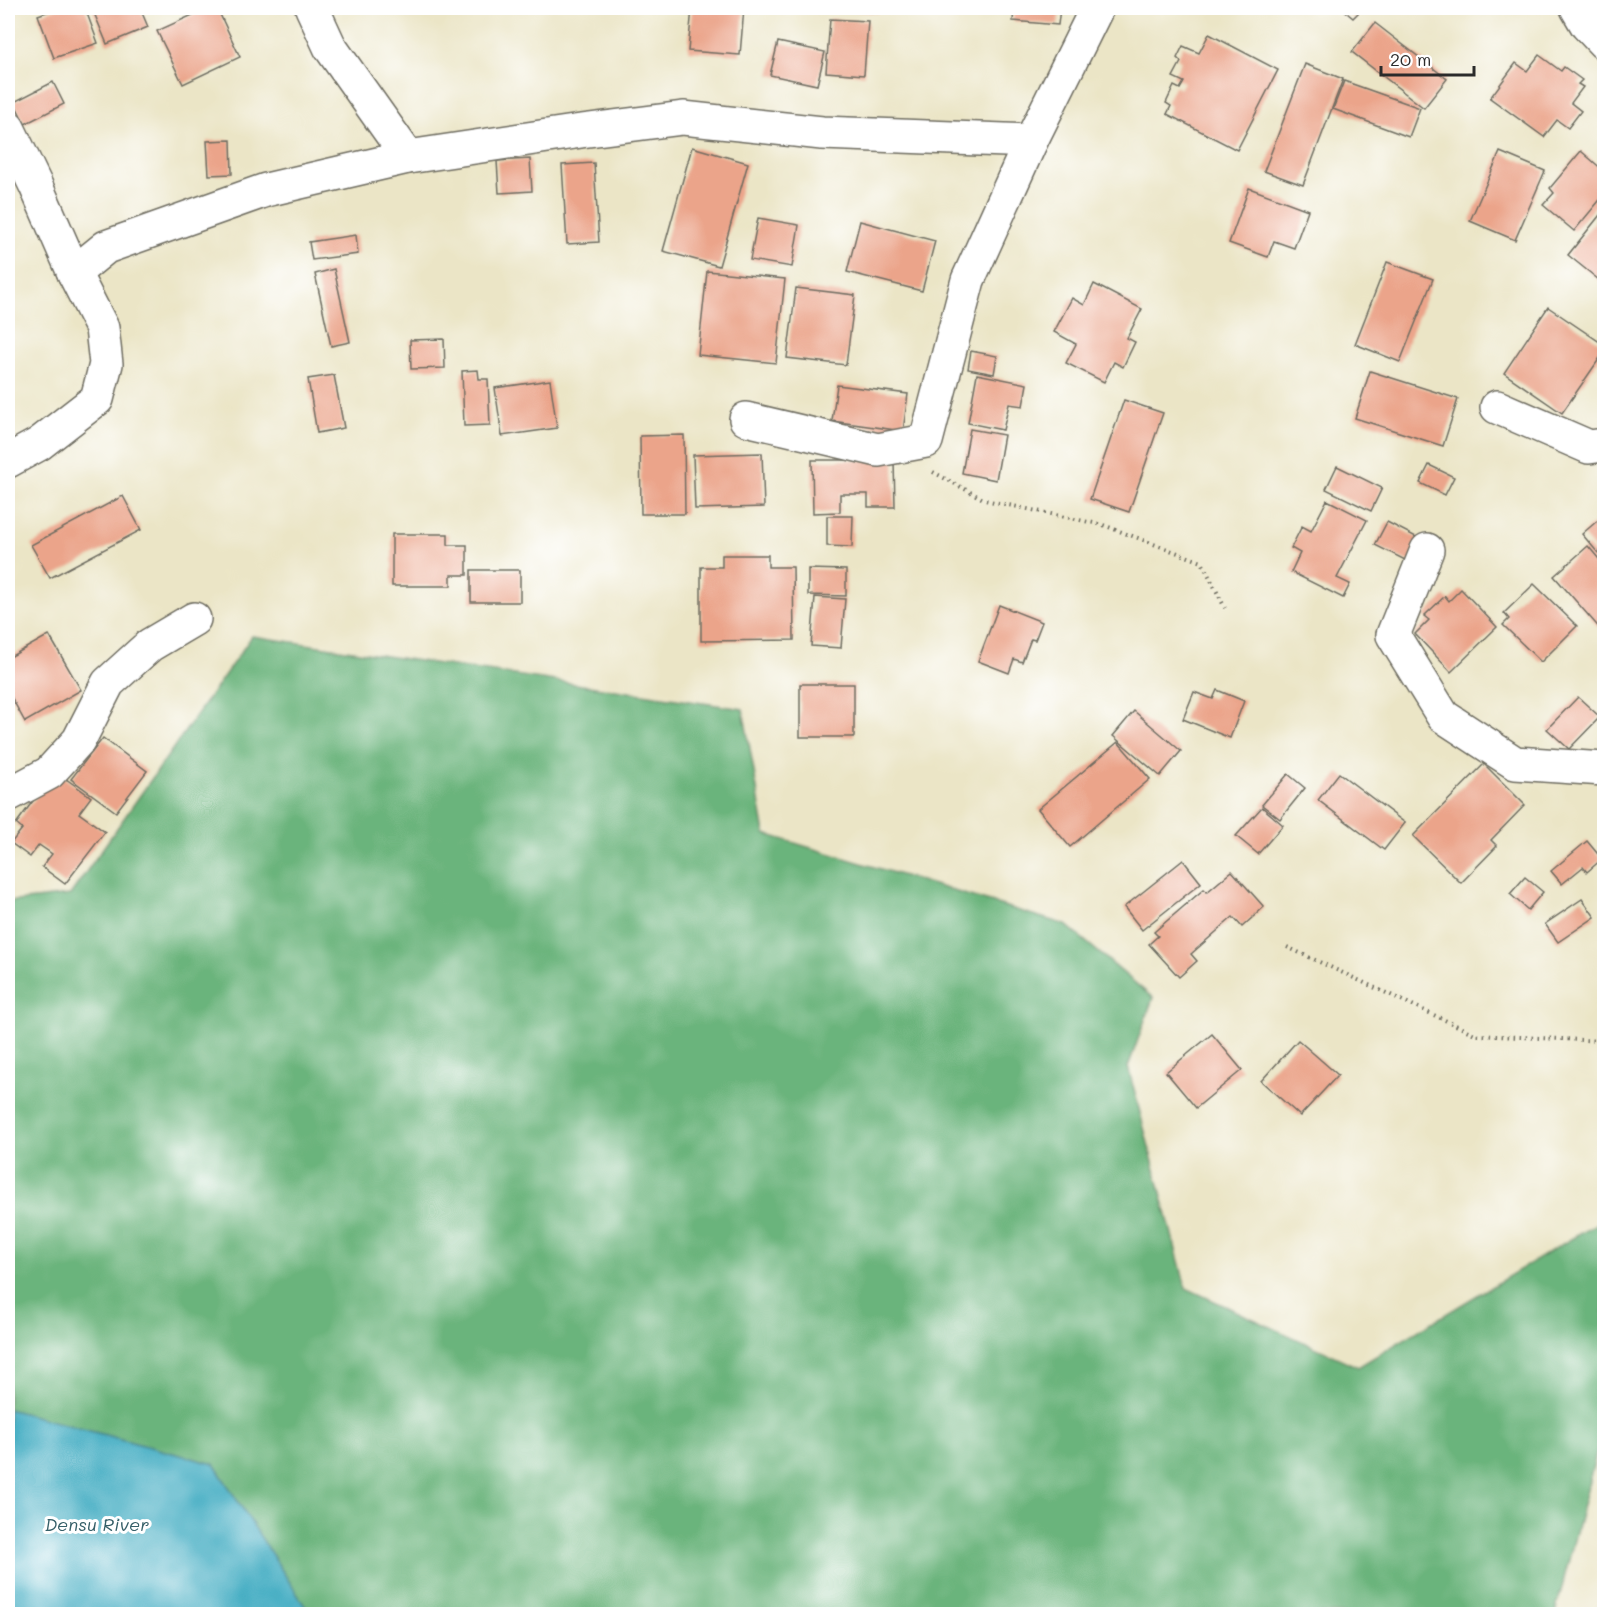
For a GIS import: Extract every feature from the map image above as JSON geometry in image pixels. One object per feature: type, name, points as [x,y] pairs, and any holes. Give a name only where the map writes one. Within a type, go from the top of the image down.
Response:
[{"type":"street","points":[[312,8],[330,47],[408,158]]},
{"type":"street","points":[[746,419],[878,450],[926,441],[968,280],[1031,141],[1097,8]]},
{"type":"street","points":[[1576,8],[1587,25],[1605,43]]},
{"type":"street","points":[[74,273],[106,247],[266,190],[408,158],[581,131],[683,118],[822,133],[1031,141]]},
{"type":"street","points":[[8,128],[74,273],[102,328],[106,364],[97,399],[39,444],[8,461]]},
{"type":"street","points":[[1497,407],[1589,447],[1605,445]]},
{"type":"street","points":[[1426,550],[1393,635],[1443,716],[1515,763],[1605,768]]},
{"type":"street","points":[[8,795],[49,773],[79,740],[108,683],[150,645],[194,619]]},
{"type":"path","points":[[909,444],[930,470],[985,500],[1103,525],[1202,562],[1225,608]]},
{"type":"path","points":[[1287,947],[1477,1035],[1605,1041]]},
{"type":"green space","points":[[252,636],[743,709],[765,834],[1066,925],[1153,998],[1128,1067],[1186,1288],[1358,1367],[1604,1219],[1604,1423],[1555,1614],[8,1614],[8,902],[70,895]]},
{"type":"water","name":"Densu River","points":[[8,1409],[214,1464],[310,1614],[8,1614]]},
{"type":"building","points":[[58,8],[85,8],[98,43],[54,58],[38,15]]},
{"type":"building","points":[[92,8],[140,8],[148,27],[107,44]]},
{"type":"building","points":[[208,8],[217,8],[240,57],[183,84],[157,31]]},
{"type":"building","points":[[692,8],[744,8],[740,55],[688,51]]},
{"type":"building","points":[[879,8],[879,13],[833,9]]},
{"type":"building","points":[[1014,8],[1060,8],[1058,25],[1013,21]]},
{"type":"building","points":[[1341,8],[1363,8],[1353,18]]},
{"type":"building","points":[[830,19],[868,21],[864,75],[826,72]]},
{"type":"building","points":[[1375,23],[1447,79],[1424,108],[1352,52]]},
{"type":"building","points":[[1209,34],[1278,70],[1237,150],[1167,114],[1171,106],[1166,103],[1174,86],[1180,89],[1184,82],[1173,77],[1181,62],[1177,58],[1183,46],[1199,53]]},
{"type":"building","points":[[778,42],[825,52],[817,85],[770,75]]},
{"type":"building","points":[[1539,55],[1561,71],[1564,67],[1582,80],[1578,84],[1583,87],[1571,103],[1581,111],[1568,128],[1557,120],[1544,137],[1490,98],[1516,63],[1527,71]]},
{"type":"building","points":[[1305,64],[1343,79],[1303,185],[1264,171]]},
{"type":"building","points":[[1344,81],[1420,108],[1409,137],[1333,109]]},
{"type":"building","points":[[53,82],[64,104],[25,124],[14,102]]},
{"type":"building","points":[[231,140],[232,174],[209,175],[207,141]]},
{"type":"building","points":[[692,147],[748,163],[719,266],[663,251]]},
{"type":"building","points":[[1581,151],[1604,171],[1604,195],[1574,231],[1543,205],[1554,193],[1550,188]]},
{"type":"building","points":[[1500,152],[1545,171],[1515,240],[1470,221]]},
{"type":"building","points":[[530,159],[532,191],[499,193],[497,161]]},
{"type":"building","points":[[594,163],[599,242],[567,244],[562,165]]},
{"type":"building","points":[[1249,188],[1308,210],[1294,248],[1274,241],[1268,257],[1229,243]]},
{"type":"building","points":[[1604,210],[1604,284],[1568,255]]},
{"type":"building","points":[[758,218],[799,225],[792,267],[750,260]]},
{"type":"building","points":[[860,221],[935,241],[922,291],[847,272]]},
{"type":"building","points":[[356,235],[358,254],[312,260],[309,242]]},
{"type":"building","points":[[1387,262],[1433,279],[1400,362],[1355,344]]},
{"type":"building","points":[[334,269],[350,342],[331,346],[315,274]]},
{"type":"building","points":[[707,271],[785,279],[776,363],[698,355]]},
{"type":"building","points":[[1094,284],[1142,309],[1127,338],[1135,342],[1123,367],[1114,362],[1104,382],[1066,363],[1076,344],[1054,332],[1072,298],[1084,305]]},
{"type":"building","points":[[796,288],[855,295],[846,365],[787,358]]},
{"type":"building","points":[[1548,307],[1604,345],[1604,352],[1562,413],[1504,373]]},
{"type":"building","points":[[444,339],[445,368],[411,369],[410,340]]},
{"type":"building","points":[[971,351],[997,356],[994,374],[968,369]]},
{"type":"building","points":[[478,370],[479,379],[488,379],[490,425],[464,426],[462,371]]},
{"type":"building","points":[[1370,371],[1458,399],[1443,446],[1355,418]]},
{"type":"building","points":[[977,374],[1027,384],[1023,406],[1009,404],[1003,430],[968,423]]},
{"type":"building","points":[[334,375],[344,428],[317,433],[308,379]]},
{"type":"building","points":[[550,380],[557,428],[502,436],[495,388]]},
{"type":"building","points":[[837,385],[908,394],[903,431],[832,421]]},
{"type":"building","points":[[1124,400],[1163,413],[1129,512],[1090,499]]},
{"type":"building","points":[[970,429],[1004,435],[996,480],[962,473]]},
{"type":"building","points":[[684,435],[685,514],[641,514],[640,436]]},
{"type":"building","points":[[762,453],[764,507],[695,509],[693,455]]},
{"type":"building","points":[[812,460],[894,460],[895,507],[868,507],[868,494],[840,494],[840,512],[813,513]]},
{"type":"building","points":[[1429,465],[1454,477],[1445,495],[1420,483]]},
{"type":"building","points":[[1337,466],[1382,488],[1371,511],[1326,489]]},
{"type":"building","points":[[123,496],[141,530],[50,578],[31,545]]},
{"type":"building","points":[[1327,500],[1367,520],[1337,578],[1350,584],[1343,598],[1291,572],[1300,553],[1291,548],[1302,526],[1311,531]]},
{"type":"building","points":[[827,516],[853,516],[852,547],[827,546]]},
{"type":"building","points":[[1597,521],[1604,529],[1604,547],[1598,553],[1582,534]]},
{"type":"building","points":[[1387,522],[1422,540],[1411,563],[1375,545]]},
{"type":"building","points":[[392,534],[448,534],[448,545],[467,545],[467,575],[451,575],[451,586],[392,586]]},
{"type":"building","points":[[1588,546],[1604,565],[1604,629],[1602,631],[1554,576]]},
{"type":"building","points":[[722,555],[768,555],[768,567],[793,567],[794,640],[701,641],[701,567],[722,567]]},
{"type":"building","points":[[808,569],[846,570],[846,596],[808,595]]},
{"type":"building","points":[[471,570],[520,570],[520,602],[471,602]]},
{"type":"building","points":[[1534,584],[1577,626],[1541,662],[1503,625],[1509,619],[1504,613]]},
{"type":"building","points":[[1461,589],[1497,627],[1451,672],[1415,634],[1429,620],[1424,616],[1445,596],[1449,601]]},
{"type":"building","points":[[815,597],[845,599],[841,648],[811,646]]},
{"type":"building","points":[[999,605],[1042,622],[1035,640],[1031,639],[1022,662],[1014,659],[1009,673],[978,661]]},
{"type":"building","points":[[49,635],[81,690],[25,722],[8,691],[8,658]]},
{"type":"building","points":[[800,684],[854,684],[854,737],[800,737]]},
{"type":"building","points":[[1217,690],[1244,701],[1230,738],[1183,719],[1194,692],[1213,699]]},
{"type":"building","points":[[1578,697],[1600,717],[1569,749],[1547,729]]},
{"type":"building","points":[[1134,711],[1181,751],[1160,776],[1113,736]]},
{"type":"building","points":[[103,738],[147,771],[116,812],[71,779]]},
{"type":"building","points":[[1118,742],[1150,779],[1070,847],[1038,809]]},
{"type":"building","points":[[1484,764],[1525,805],[1491,840],[1497,846],[1461,883],[1413,836]]},
{"type":"building","points":[[55,771],[91,797],[79,813],[105,832],[65,884],[42,867],[52,854],[39,845],[30,857],[11,843],[22,829],[16,824]]},
{"type":"building","points":[[1339,773],[1405,823],[1384,850],[1318,800]]},
{"type":"building","points":[[1288,774],[1305,788],[1280,819],[1262,805]]},
{"type":"building","points":[[1262,807],[1283,825],[1258,854],[1236,836]]},
{"type":"building","points":[[1587,841],[1602,859],[1587,872],[1583,867],[1562,884],[1551,871]]},
{"type":"building","points":[[1183,860],[1201,883],[1142,930],[1124,907]]},
{"type":"building","points":[[1232,871],[1264,907],[1242,927],[1233,917],[1191,954],[1197,961],[1179,977],[1149,944],[1158,936],[1154,932],[1204,889],[1207,892]]},
{"type":"building","points":[[1525,877],[1543,892],[1528,910],[1510,894]]},
{"type":"building","points":[[1582,899],[1595,917],[1558,942],[1545,924]]},
{"type":"building","points":[[1212,1034],[1242,1070],[1196,1108],[1166,1072]]},
{"type":"building","points":[[1298,1040],[1338,1075],[1300,1116],[1261,1081]]}]
